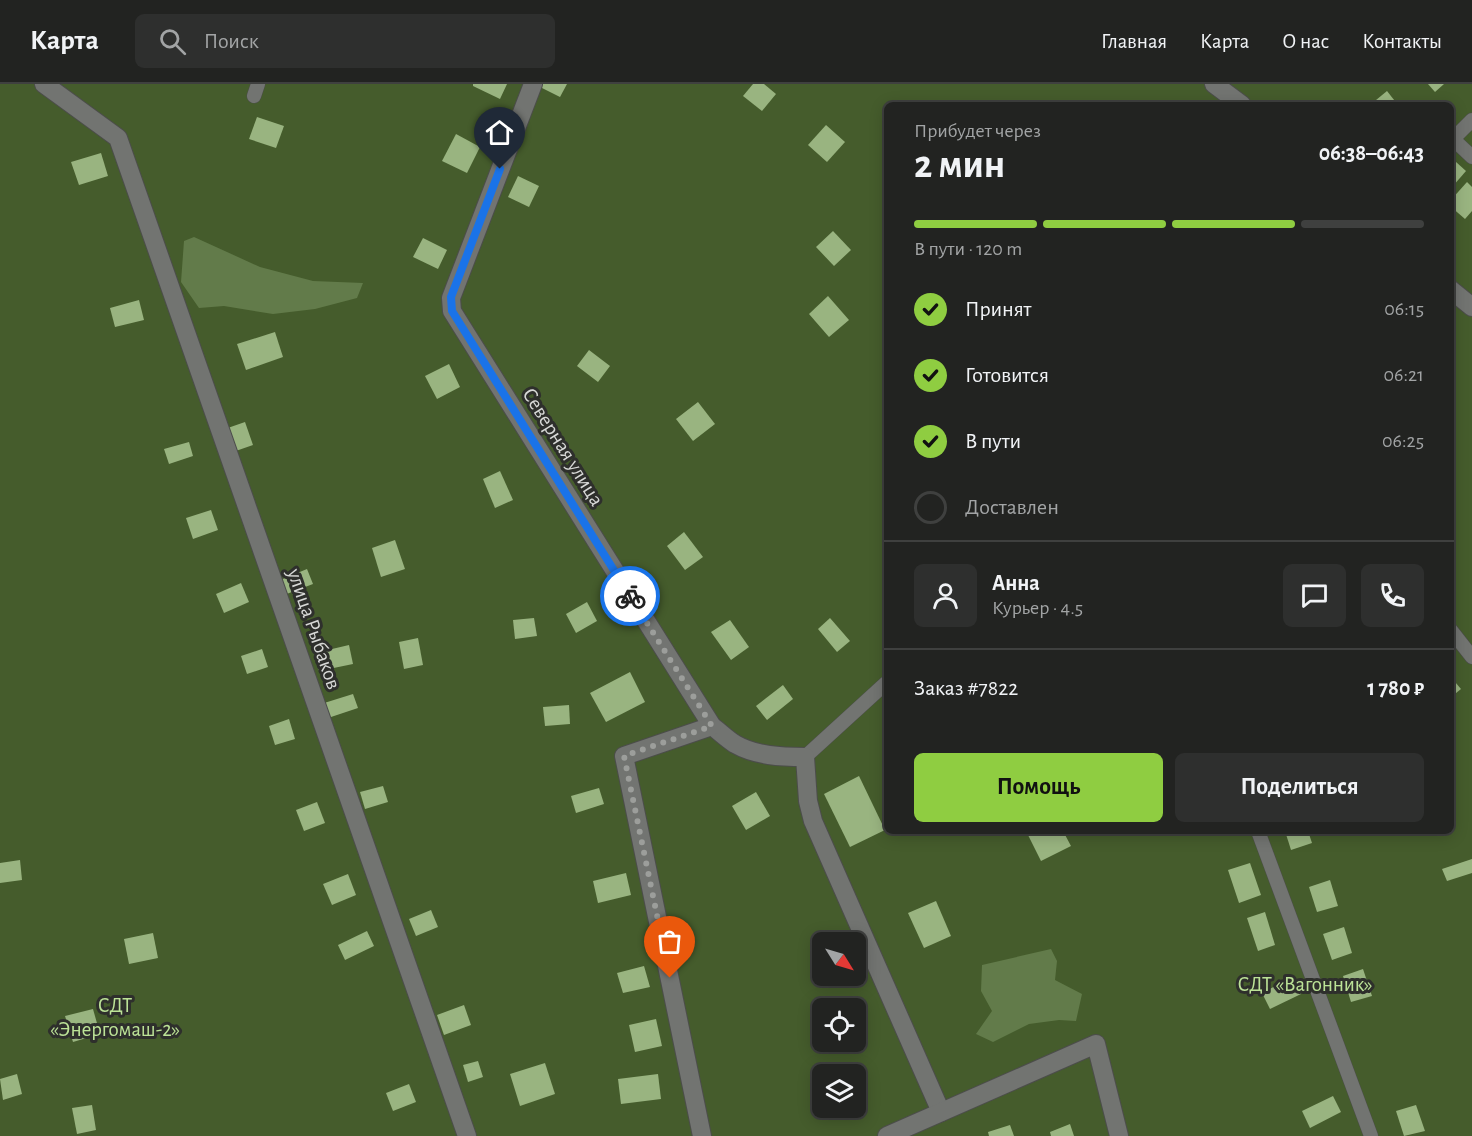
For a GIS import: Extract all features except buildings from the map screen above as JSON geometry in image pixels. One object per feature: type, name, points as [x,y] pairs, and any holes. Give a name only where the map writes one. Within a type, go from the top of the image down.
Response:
[{"type":"street","name":"улица Рыбаков","points":[[44,84],[118,138],[467,1136]]},
{"type":"street","name":"Северная улица","points":[[533,84],[451,297],[452,311],[712,726],[735,744],[762,754],[784,758],[805,757]]},
{"type":"street","points":[[1215,84],[1238,102]]},
{"type":"street","points":[[1454,292],[1472,307]]},
{"type":"street","points":[[702,1136],[624,756],[712,726]]},
{"type":"street","points":[[805,757],[808,801],[813,821],[940,1112]]},
{"type":"street","points":[[887,1136],[1096,1044],[1119,1136]]},
{"type":"lane","points":[[1454,138],[1472,120]]},
{"type":"lane","points":[[1454,142],[1472,157]]},
{"type":"lane","points":[[1454,634],[1472,657]]},
{"type":"lane","points":[[805,757],[884,685]]},
{"type":"lane","points":[[1259,834],[1371,1136]]},
{"type":"green space","points":[[0,84],[1472,84],[1472,1136],[0,1136]]},
{"type":"shaded area","points":[[194,237],[260,267],[313,281],[363,283],[357,298],[315,309],[273,314],[224,306],[199,308],[181,282],[184,241]]},
{"type":"shaded area","points":[[1051,949],[1057,961],[1055,980],[1082,994],[1076,1021],[1059,1020],[1029,1024],[993,1042],[976,1034],[992,1011],[981,991],[982,965]]},
{"type":"way so far","points":[[630,596],[712,726],[624,756],[670,978]]},
{"type":"route","points":[[500,169],[451,297],[452,311],[630,596]]},
{"type":"park label","name":"СДТ «Вагонник»","points":[[1305,984]]},
{"type":"park label","name":"СДТ «Энергомаш-2»","points":[[115,1017]]}]
